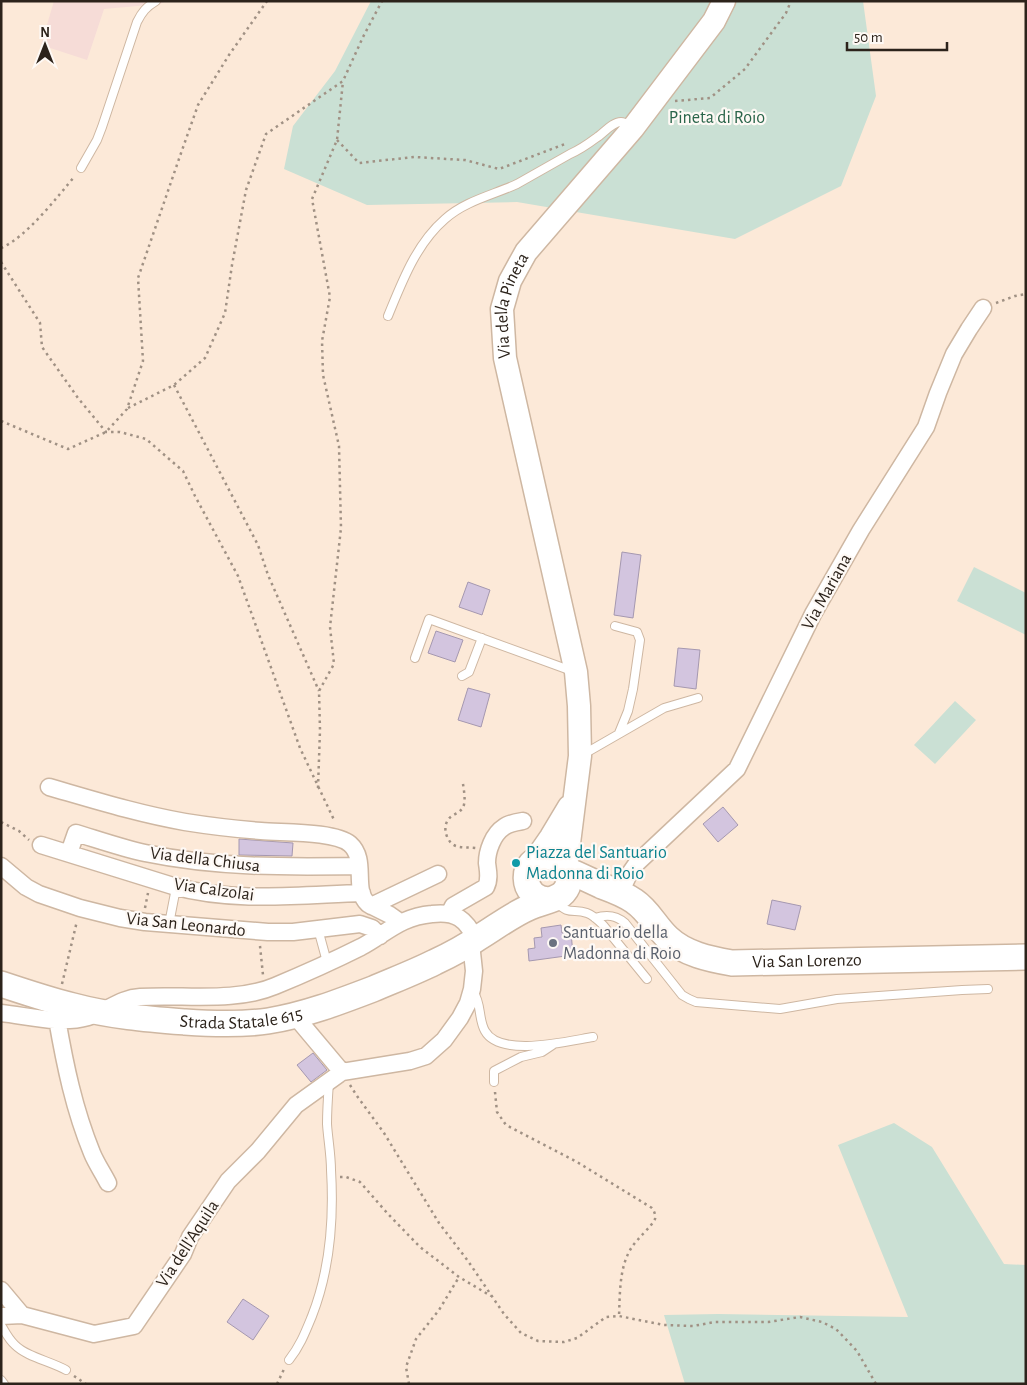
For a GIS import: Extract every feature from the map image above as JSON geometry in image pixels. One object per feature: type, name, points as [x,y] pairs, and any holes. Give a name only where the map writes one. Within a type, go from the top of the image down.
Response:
[{"type":"main road","name":"Via della Pineta","points":[[566,868],[580,756],[576,672],[505,358],[502,309],[510,281],[526,252],[633,128],[714,21],[724,1]]},
{"type":"main road","name":"Via della Pineta","points":[[530,870],[567,810],[577,784]]},
{"type":"main road","points":[[478,939],[530,870],[542,858],[558,860],[566,868],[569,876],[568,885],[565,891],[554,899],[539,898],[533,894],[528,886],[530,870]]},
{"type":"main road","name":"Via San Lorenzo","points":[[566,868],[616,892],[642,908],[648,912],[667,937],[679,946],[710,959],[732,963],[1026,957]]},
{"type":"main road","points":[[478,939],[522,910],[583,889],[598,888],[616,892]]},
{"type":"main road","name":"Strada Statale 615","points":[[1,984],[57,1011],[100,1012],[156,1020],[211,1024],[259,1022],[295,1016],[338,1003],[410,974],[478,939]]},
{"type":"street","name":"Via Mariana","points":[[616,892],[637,863],[737,769],[813,614],[861,530],[926,427],[954,354],[983,308]]},
{"type":"street","points":[[49,787],[140,812],[186,822],[339,838],[349,844],[358,856],[367,899],[400,922]]},
{"type":"street","points":[[449,914],[455,904],[486,887],[488,879],[488,854],[492,842],[502,828],[509,824],[523,821]]},
{"type":"street","name":"Via della Chiusa","points":[[69,853],[76,833],[136,851],[194,861],[261,867],[359,866]]},
{"type":"street","name":"Via Calzolai","points":[[42,845],[195,891],[264,896],[367,899]]},
{"type":"street","name":"Via San Leonardo","points":[[1,866],[32,891],[80,908],[144,922],[258,932],[285,932],[360,924],[372,928],[380,936]]},
{"type":"street","points":[[367,899],[438,874]]},
{"type":"street","points":[[100,1012],[124,1000],[134,998],[226,995],[265,989],[360,947],[400,922],[422,915],[436,913],[457,917],[470,927],[478,939]]},
{"type":"street","name":"Via dell'Aquila","points":[[1,1316],[22,1315],[94,1334],[134,1326],[183,1254],[190,1237],[228,1181],[258,1151],[296,1105],[336,1076],[426,1056],[444,1040],[468,1003],[472,989],[478,939]]},
{"type":"street","points":[[1,1013],[57,1011],[67,1076],[74,1102],[92,1154],[108,1183]]},
{"type":"street","points":[[295,1016],[336,1076]]},
{"type":"street","points":[[1,1290],[22,1315]]},
{"type":"lane","points":[[81,168],[102,127],[137,22],[142,11],[156,1]]},
{"type":"lane","points":[[388,316],[406,273],[419,250],[445,218],[462,207],[516,184],[597,138],[613,125],[620,122],[626,123],[633,128]]},
{"type":"lane","points":[[415,658],[429,619],[576,672]]},
{"type":"lane","points":[[615,626],[637,632],[640,640],[628,711],[619,734]]},
{"type":"lane","points":[[462,676],[469,672],[482,638]]},
{"type":"lane","points":[[580,756],[664,708],[698,698]]},
{"type":"lane","points":[[169,924],[175,893],[195,891]]},
{"type":"lane","points":[[554,899],[563,909],[589,913],[595,918],[603,925],[647,979]]},
{"type":"lane","points":[[595,918],[609,915],[619,918],[682,995],[696,1002],[780,1009],[837,999],[988,989]]},
{"type":"lane","points":[[318,929],[327,962]]},
{"type":"lane","points":[[472,989],[477,996],[481,1012],[481,1024],[494,1041],[507,1045],[523,1046],[593,1037]]},
{"type":"lane","points":[[494,1082],[494,1071],[521,1057],[542,1052],[556,1043]]},
{"type":"lane","points":[[289,1360],[298,1348],[318,1300],[329,1259],[332,1178],[327,1124],[336,1076]]},
{"type":"lane","points":[[1,1325],[15,1346],[29,1355],[66,1370]]},
{"type":"lane","points":[[1,1380],[4,1384]]},
{"type":"path","points":[[106,432],[127,408],[144,361],[138,278],[198,105],[229,55],[267,1]]},
{"type":"path","points":[[319,691],[334,664],[330,627],[341,528],[339,446],[323,375],[322,341],[330,297],[312,199],[337,140],[343,81],[382,1]]},
{"type":"path","points":[[652,103],[710,98],[745,69],[786,13],[791,1]]},
{"type":"path","points":[[127,408],[174,385],[205,358],[225,313],[246,190],[266,134],[343,81]]},
{"type":"path","points":[[337,140],[359,163],[414,157],[465,160],[499,169],[570,142]]},
{"type":"path","points":[[1,248],[6,246],[39,218],[81,168]]},
{"type":"path","points":[[1,262],[40,323],[42,347],[78,398],[106,432]]},
{"type":"path","points":[[983,308],[1015,296],[1026,294]]},
{"type":"path","points":[[174,385],[258,545],[268,575],[319,691],[318,788]]},
{"type":"path","points":[[1,421],[68,449],[106,432],[120,432],[146,439],[183,471],[238,576],[300,748],[337,826],[339,838]]},
{"type":"path","points":[[463,784],[464,806],[460,811],[448,818],[445,833],[452,844],[458,847],[479,849],[488,854]]},
{"type":"path","points":[[1,822],[30,841],[42,845]]},
{"type":"path","points":[[144,922],[151,879]]},
{"type":"path","points":[[57,1011],[80,908]]},
{"type":"path","points":[[258,932],[265,989]]},
{"type":"path","points":[[336,1076],[357,1096],[384,1133],[439,1222],[504,1314],[521,1333],[538,1341],[564,1342],[578,1338],[606,1317],[619,1316],[664,1325],[694,1326],[715,1322],[768,1322],[800,1317],[822,1322],[836,1329],[857,1351],[876,1384]]},
{"type":"path","points":[[494,1082],[497,1112],[506,1125],[601,1176],[652,1208],[655,1212],[655,1219],[631,1247],[625,1263],[619,1316]]},
{"type":"path","points":[[332,1178],[346,1177],[360,1182],[420,1247],[459,1278],[493,1297]]},
{"type":"path","points":[[409,1384],[406,1367],[416,1339],[459,1278]]},
{"type":"path","points":[[276,1384],[289,1360]]},
{"type":"path","points":[[66,1370],[86,1384]]},
{"type":"shaded area","points":[[54,1],[166,1],[160,4],[104,9],[87,60],[41,45]]},
{"type":"green space","name":"Pineta di Roio","points":[[371,1],[863,1],[876,96],[841,186],[735,239],[517,202],[367,205],[284,169],[293,126],[335,71]]},
{"type":"green space","points":[[974,567],[1026,593],[1026,635],[957,601]]},
{"type":"green space","points":[[955,701],[976,720],[935,764],[914,745]]},
{"type":"green space","points":[[894,1123],[932,1147],[1004,1264],[1026,1265],[1026,1384],[685,1384],[664,1315],[908,1317],[838,1145]]},
{"type":"building","points":[[622,552],[641,555],[633,618],[614,615]]},
{"type":"building","points":[[468,582],[490,590],[482,615],[459,607]]},
{"type":"building","points":[[436,631],[463,640],[455,662],[428,653]]},
{"type":"building","points":[[678,648],[700,650],[696,689],[674,686]]},
{"type":"building","points":[[468,688],[490,694],[481,727],[458,720]]},
{"type":"building","points":[[723,807],[738,825],[718,842],[703,824]]},
{"type":"building","points":[[239,839],[293,843],[292,856],[239,855]]},
{"type":"building","points":[[772,900],[801,906],[795,930],[767,924]]},
{"type":"building","name":"Santuario della Madonna di Roio","points":[[561,925],[562,933],[571,932],[573,955],[529,961],[528,949],[535,948],[534,938],[542,937],[541,928]]},
{"type":"building","points":[[313,1053],[327,1070],[311,1082],[297,1065]]},
{"type":"building","points":[[243,1299],[269,1316],[253,1340],[227,1322]]},
{"type":"place","name":"Piazza del Santuario Madonna di Roio","points":[[516,863]]},
{"type":"place","name":"Santuario della Madonna di Roio","points":[[553,943]]}]
